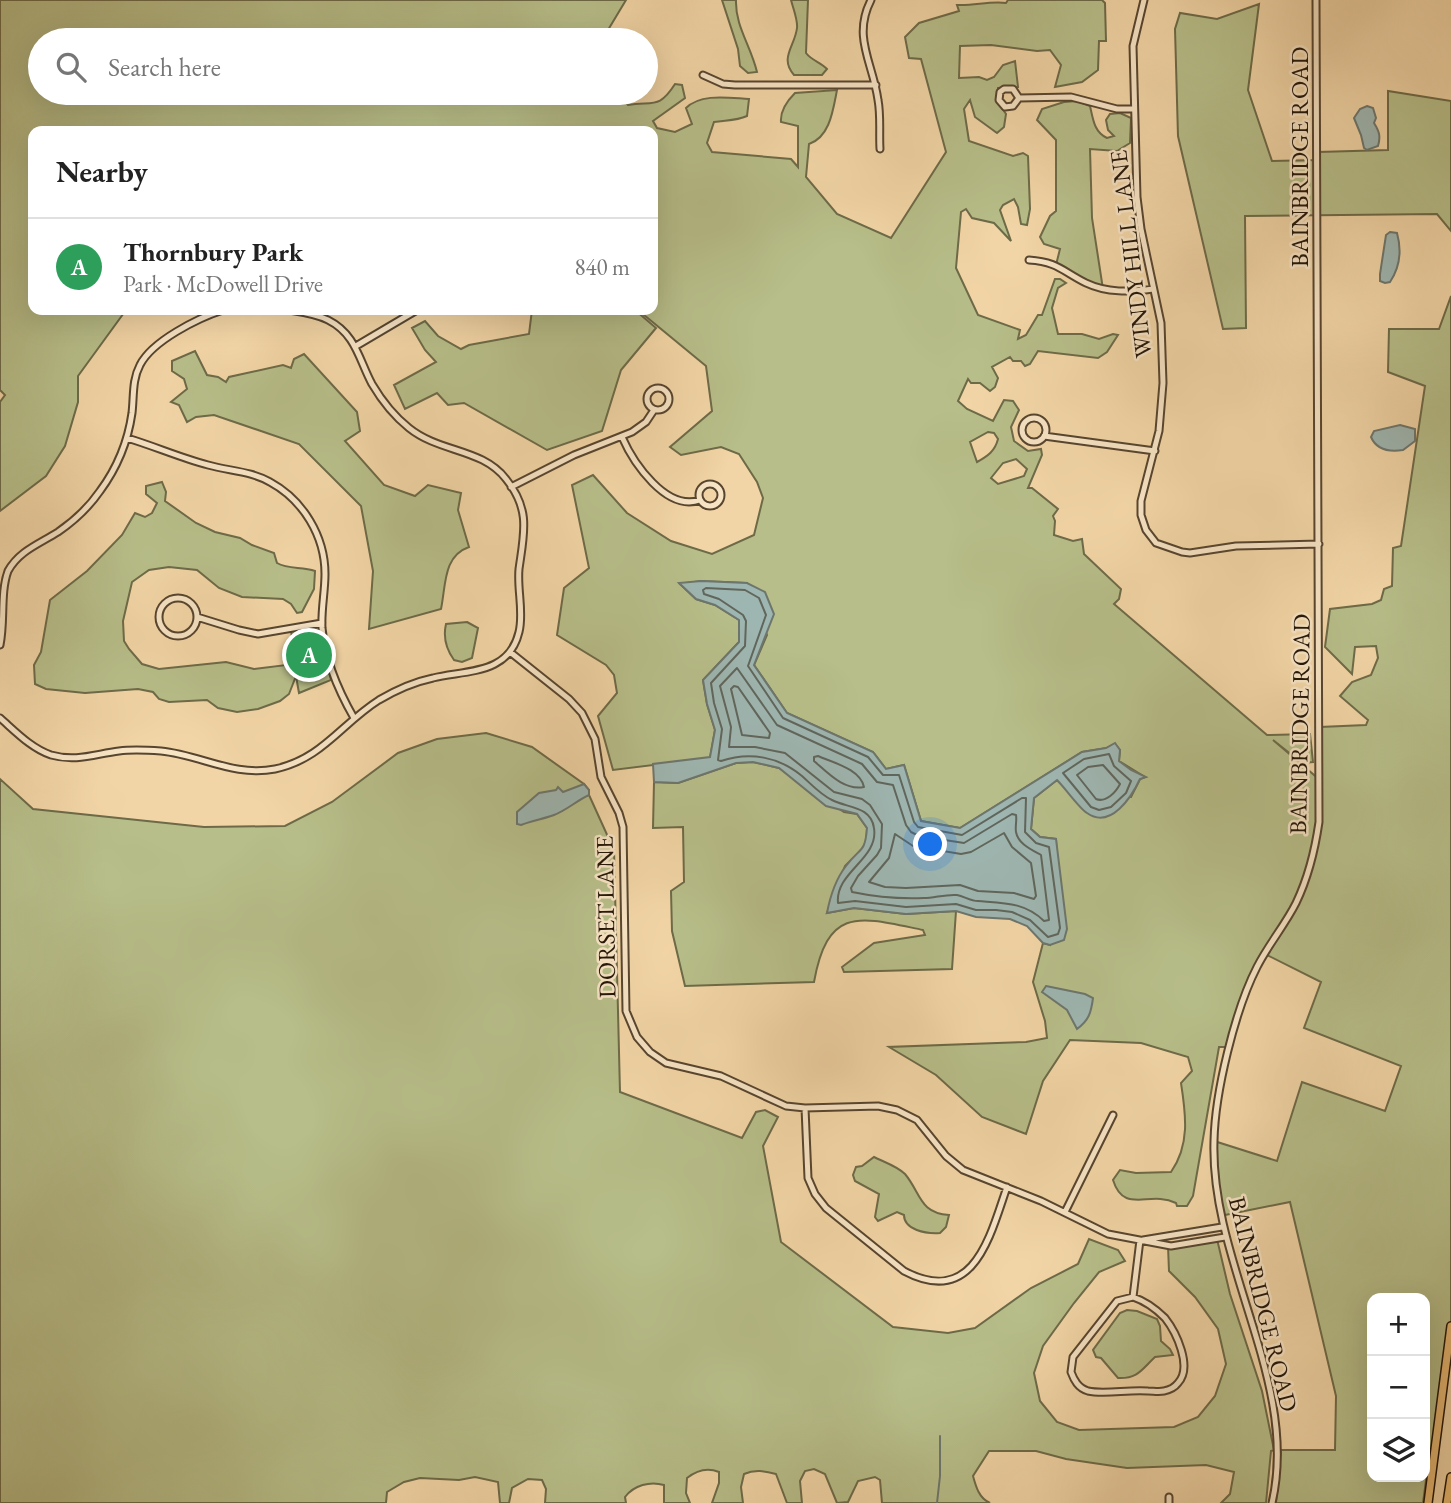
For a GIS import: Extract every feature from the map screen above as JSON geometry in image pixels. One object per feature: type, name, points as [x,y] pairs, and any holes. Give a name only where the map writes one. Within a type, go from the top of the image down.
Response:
[{"type":"highway","points":[[1428,1503],[1451,1326]]},
{"type":"highway","points":[[1447,1503],[1451,1477]]},
{"type":"street","points":[[871,0],[862,24],[863,40],[876,85],[880,149]]},
{"type":"street","name":"WINDY HILL LANE","points":[[1144,0],[1133,46],[1138,210],[1161,323],[1163,353],[1160,419],[1155,451],[1141,500],[1141,515],[1146,530],[1156,543],[1173,551],[1190,553],[1236,546],[1320,544]]},
{"type":"street","name":"BAINBRIDGE ROAD","points":[[1272,1503],[1278,1454],[1274,1408],[1222,1227],[1215,1182],[1214,1141],[1225,1069],[1245,993],[1298,897],[1314,854],[1319,822],[1316,0]]},
{"type":"street","points":[[703,75],[723,84],[735,85],[876,85]]},
{"type":"street","points":[[1019,98],[1071,97],[1117,109],[1133,109]]},
{"type":"street","points":[[1029,260],[1056,265],[1088,285],[1103,289],[1153,289]]},
{"type":"street","points":[[0,645],[3,584],[12,566],[26,550],[64,528],[84,510],[113,471],[127,438],[135,378],[146,355],[160,343],[210,315]]},
{"type":"street","points":[[0,718],[36,747],[64,757],[83,758],[123,751],[161,751],[234,770],[255,771],[286,766],[313,755],[354,718],[399,689],[435,677],[481,671],[499,662],[510,652],[521,624],[519,573],[525,533],[521,505],[511,487],[502,474],[485,461],[437,445],[404,424],[377,391],[356,346],[345,332],[328,320],[308,315]]},
{"type":"street","points":[[356,346],[409,315]]},
{"type":"street","points":[[654,388],[662,388],[669,396],[669,404],[661,410],[654,410],[648,404],[647,397],[654,388]]},
{"type":"street","points":[[511,487],[574,454],[622,437],[642,426],[654,410]]},
{"type":"street","points":[[1030,419],[1041,420],[1046,429],[1044,436],[1039,441],[1028,440],[1023,431],[1024,423],[1030,419]]},
{"type":"street","points":[[1044,436],[1155,451]]},
{"type":"street","points":[[622,437],[640,470],[659,488],[685,501],[700,500],[705,505],[716,504],[720,491],[715,486],[705,485],[699,493],[700,500]]},
{"type":"street","points":[[127,438],[210,466],[257,476],[291,497],[313,525],[321,548],[325,572],[322,623],[325,645],[334,680],[354,718]]},
{"type":"street","points":[[178,598],[189,601],[197,617],[193,628],[178,635],[163,628],[159,617],[167,602],[178,598]]},
{"type":"street","points":[[197,617],[239,631],[258,634],[322,623]]},
{"type":"street","name":"DORSET LANE","points":[[510,652],[569,699],[582,713],[594,739],[604,785],[622,821],[625,1003],[628,1019],[637,1037],[650,1052],[666,1063],[721,1076],[750,1088],[777,1104],[806,1108],[878,1106],[897,1110],[917,1120],[954,1163],[972,1175],[1065,1212],[1102,1232],[1171,1246],[1225,1237]]},
{"type":"street","points":[[806,1108],[808,1178],[819,1201],[904,1271],[914,1276],[930,1281],[946,1280],[960,1275],[974,1264],[984,1250],[1007,1187]]},
{"type":"street","points":[[1065,1212],[1113,1115]]},
{"type":"street","name":"DORSET LANE","points":[[1140,1240],[1222,1227]]},
{"type":"street","points":[[1185,1234],[1186,1244]]},
{"type":"street","points":[[1133,1297],[1140,1240]]},
{"type":"street","points":[[1133,1297],[1144,1301],[1159,1313],[1174,1332],[1183,1364],[1178,1383],[1170,1389],[1157,1392],[1127,1389],[1088,1391],[1079,1387],[1071,1372],[1073,1357],[1117,1301],[1133,1297]]},
{"type":"green space","points":[[0,0],[626,0],[609,28],[28,28],[28,105],[658,105],[658,101],[675,84],[682,85],[685,98],[653,121],[656,126],[28,126],[28,315],[122,315],[78,376],[78,402],[65,446],[46,476],[0,511],[0,402],[5,395],[0,390]]},
{"type":"green space","points":[[722,0],[736,0],[738,19],[757,72],[748,73],[740,66],[738,49]]},
{"type":"green space","points":[[791,0],[808,0],[806,53],[827,69],[822,75],[794,75],[790,69],[788,57],[797,25]]},
{"type":"green space","points":[[1008,0],[1102,0],[1105,3],[1106,41],[1099,41],[1098,70],[1082,82],[1055,87],[1061,65],[1050,50],[991,45],[960,46],[959,78],[979,77],[987,80],[994,77],[1003,65],[1015,61],[1018,87],[998,88],[997,101],[1006,114],[1004,127],[997,133],[975,117],[970,100],[964,109],[969,141],[1013,156],[1023,153],[1028,156],[1030,209],[1027,225],[1021,224],[1014,199],[1000,210],[1011,241],[994,223],[972,218],[966,209],[961,212],[956,268],[978,315],[1020,330],[1018,339],[1026,335],[1038,315],[1042,315],[1055,279],[1066,283],[1058,288],[1052,308],[1058,334],[1082,334],[1099,339],[1118,335],[1107,352],[1098,358],[1038,351],[1030,364],[1025,366],[1021,361],[1013,361],[1010,357],[992,367],[998,378],[995,387],[990,391],[980,383],[971,383],[968,379],[958,401],[967,409],[993,421],[1004,400],[1013,401],[1019,410],[1011,427],[1014,441],[1028,451],[1041,449],[1042,455],[1028,488],[1032,488],[1058,509],[1053,516],[1054,535],[1073,541],[1082,539],[1084,554],[1121,589],[1119,599],[1114,604],[1267,735],[1310,734],[1313,762],[1302,763],[1273,740],[1320,780],[1320,727],[1366,725],[1368,720],[1340,696],[1352,682],[1371,675],[1378,658],[1376,646],[1355,647],[1352,674],[1325,647],[1330,609],[1372,604],[1381,600],[1384,589],[1392,586],[1393,548],[1401,546],[1425,386],[1388,372],[1389,329],[1439,329],[1451,296],[1451,1325],[1435,1450],[1430,1450],[1430,1293],[1367,1293],[1367,1482],[1426,1482],[1423,1503],[1276,1503],[1281,1450],[1335,1450],[1336,1396],[1290,1202],[1220,1216],[1214,1141],[1277,1161],[1302,1082],[1385,1111],[1401,1066],[1304,1028],[1321,982],[1265,954],[1250,982],[1231,1047],[1219,1047],[1193,1196],[1187,1206],[1177,1206],[1176,1203],[1166,1200],[1124,1197],[1113,1180],[1120,1170],[1136,1173],[1171,1172],[1184,1140],[1185,1118],[1181,1083],[1192,1071],[1188,1057],[1141,1043],[1070,1040],[1043,1081],[1026,1134],[982,1117],[936,1075],[889,1047],[1026,1042],[1047,1038],[1045,1021],[1033,982],[1043,943],[1050,945],[1057,859],[1056,839],[1040,837],[1031,829],[1034,798],[1057,780],[1070,793],[1131,797],[1140,779],[1145,777],[1119,761],[1120,750],[1115,744],[1082,752],[960,828],[921,821],[904,765],[886,769],[873,752],[787,713],[754,665],[767,635],[747,583],[701,581],[680,584],[696,599],[715,605],[739,620],[739,642],[703,680],[715,730],[710,758],[613,770],[598,716],[617,693],[614,675],[606,665],[557,635],[564,588],[589,568],[572,485],[593,475],[627,513],[671,541],[712,554],[754,535],[763,498],[757,482],[739,454],[721,447],[681,455],[670,447],[712,411],[706,366],[644,315],[658,315],[658,128],[675,132],[692,124],[686,108],[699,100],[749,99],[747,116],[714,122],[707,143],[712,152],[791,159],[798,167],[798,126],[781,122],[785,106],[795,93],[837,90],[826,129],[809,144],[806,177],[837,214],[891,238],[946,152],[921,59],[909,58],[905,37],[919,23],[959,11],[957,5],[1006,3]],"holes":[[[988,432],[994,433],[998,439],[990,453],[977,462],[970,442]],[[1016,459],[1027,469],[1024,476],[998,484],[991,478],[1003,463]]]},
{"type":"green space","points":[[1259,4],[1248,90],[1272,161],[1317,160],[1318,152],[1388,150],[1388,91],[1451,101],[1451,231],[1437,214],[1245,216],[1246,328],[1223,329],[1178,136],[1175,29],[1180,13],[1217,19]]},
{"type":"green space","points":[[1077,101],[1090,106],[1097,129],[1107,138],[1114,136],[1108,130],[1106,120],[1110,114],[1120,113],[1131,118],[1130,143],[1117,151],[1090,149],[1092,218],[1103,289],[1056,265],[1060,249],[1044,244],[1040,237],[1050,216],[1056,211],[1056,140],[1037,120],[1042,109]]},
{"type":"green space","points":[[531,315],[641,315],[656,328],[621,370],[602,431],[547,450],[464,403],[448,405],[437,393],[405,409],[394,385],[436,362],[412,328],[425,321],[438,336],[461,349],[469,345],[529,334]]},
{"type":"green space","points":[[195,351],[207,375],[226,382],[229,377],[283,365],[291,368],[294,359],[304,354],[357,412],[360,431],[345,441],[384,485],[415,496],[428,485],[461,493],[458,510],[469,547],[454,557],[450,564],[441,609],[369,629],[373,571],[361,506],[299,444],[214,415],[196,417],[187,422],[179,405],[171,402],[187,389],[184,379],[172,371],[172,361]]},
{"type":"green space","points":[[162,482],[166,492],[165,501],[196,523],[274,553],[277,563],[315,571],[314,589],[302,612],[297,613],[291,604],[283,599],[242,597],[219,588],[197,570],[169,567],[149,570],[132,582],[123,621],[124,641],[129,649],[142,664],[159,669],[226,662],[254,669],[295,664],[291,630],[313,627],[320,632],[331,680],[299,693],[296,676],[289,694],[280,701],[258,709],[237,712],[218,708],[207,700],[169,702],[159,699],[153,692],[138,689],[85,693],[46,689],[35,684],[34,665],[41,652],[50,600],[87,571],[122,535],[135,513],[145,517],[152,513],[157,503],[146,494],[146,486]]},
{"type":"green space","points":[[467,622],[478,628],[472,658],[462,662],[454,660],[449,652],[445,629],[446,624]]},
{"type":"green space","points":[[486,733],[532,747],[584,784],[614,850],[620,1092],[742,1138],[756,1112],[765,1110],[778,1117],[763,1146],[781,1242],[893,1327],[948,1333],[975,1328],[1031,1288],[1078,1264],[1089,1239],[1118,1250],[1125,1261],[1099,1272],[1043,1346],[1034,1373],[1040,1401],[1057,1422],[1079,1430],[1174,1427],[1198,1417],[1215,1396],[1226,1364],[1218,1329],[1195,1297],[1169,1271],[1168,1246],[1217,1239],[1230,1294],[1262,1391],[1274,1450],[1271,1451],[1266,1503],[1221,1503],[1230,1494],[1234,1472],[1206,1465],[1127,1468],[1066,1459],[1036,1451],[989,1451],[973,1476],[981,1495],[990,1503],[882,1503],[880,1480],[875,1477],[858,1481],[848,1502],[837,1503],[825,1474],[814,1469],[805,1471],[800,1481],[802,1503],[787,1503],[776,1474],[752,1471],[744,1474],[741,1487],[743,1503],[712,1503],[719,1483],[719,1472],[706,1470],[698,1471],[687,1478],[686,1493],[690,1503],[664,1503],[664,1485],[653,1484],[633,1490],[625,1497],[626,1503],[545,1503],[546,1489],[542,1480],[528,1479],[512,1488],[509,1503],[500,1503],[498,1482],[475,1477],[459,1480],[420,1478],[404,1482],[387,1492],[386,1503],[0,1503],[0,779],[33,809],[204,827],[285,826],[332,802],[398,753],[437,739]]},
{"type":"green space","points":[[753,762],[779,768],[844,812],[857,814],[867,828],[866,845],[845,866],[827,913],[854,908],[906,914],[956,911],[952,969],[844,972],[842,967],[874,943],[925,935],[923,930],[865,920],[850,922],[838,928],[828,940],[820,957],[814,982],[685,986],[672,931],[671,891],[684,882],[683,827],[653,828],[654,782],[678,783],[736,763]]},
{"type":"green space","points":[[874,1157],[905,1174],[926,1206],[949,1215],[946,1227],[940,1233],[922,1232],[912,1228],[904,1215],[897,1212],[878,1221],[875,1217],[879,1194],[855,1181],[853,1175],[856,1167]]},
{"type":"green space","points":[[1127,1310],[1157,1319],[1161,1341],[1173,1355],[1155,1357],[1135,1375],[1118,1378],[1101,1358],[1096,1357],[1093,1350],[1120,1313]]},
{"type":"water","points":[[1367,106],[1373,108],[1376,118],[1374,123],[1379,136],[1378,146],[1367,150],[1354,118],[1360,109]]},
{"type":"water","points":[[1390,232],[1397,233],[1399,259],[1390,282],[1385,283],[1380,281],[1380,274],[1386,235]]},
{"type":"water","points":[[1400,425],[1415,429],[1415,441],[1403,450],[1384,449],[1371,437],[1374,431]]},
{"type":"water","points":[[679,583],[747,583],[765,592],[774,614],[754,665],[787,713],[873,752],[886,769],[904,765],[921,821],[960,828],[1082,752],[1106,748],[1115,743],[1120,750],[1119,761],[1146,777],[1140,779],[1120,809],[1104,817],[1087,813],[1057,780],[1034,798],[1031,829],[1040,837],[1056,839],[1067,929],[1064,940],[1050,945],[1043,943],[1027,926],[1010,919],[976,917],[956,911],[906,914],[854,908],[827,913],[839,877],[865,842],[867,828],[857,814],[826,806],[779,768],[753,762],[736,763],[678,783],[654,782],[653,764],[710,757],[715,730],[703,680],[739,642],[739,620],[715,605],[696,599]]},
{"type":"water","points":[[584,784],[589,795],[563,811],[517,824],[517,812],[539,793],[556,790],[558,787],[563,792]]},
{"type":"water","points":[[1046,986],[1093,998],[1089,1016],[1077,1029],[1067,1010],[1042,992]]},
{"type":"waterway","points":[[937,1503],[940,1436]]},
{"type":"place","name":"Thornbury Park","points":[[309,655]]}]
